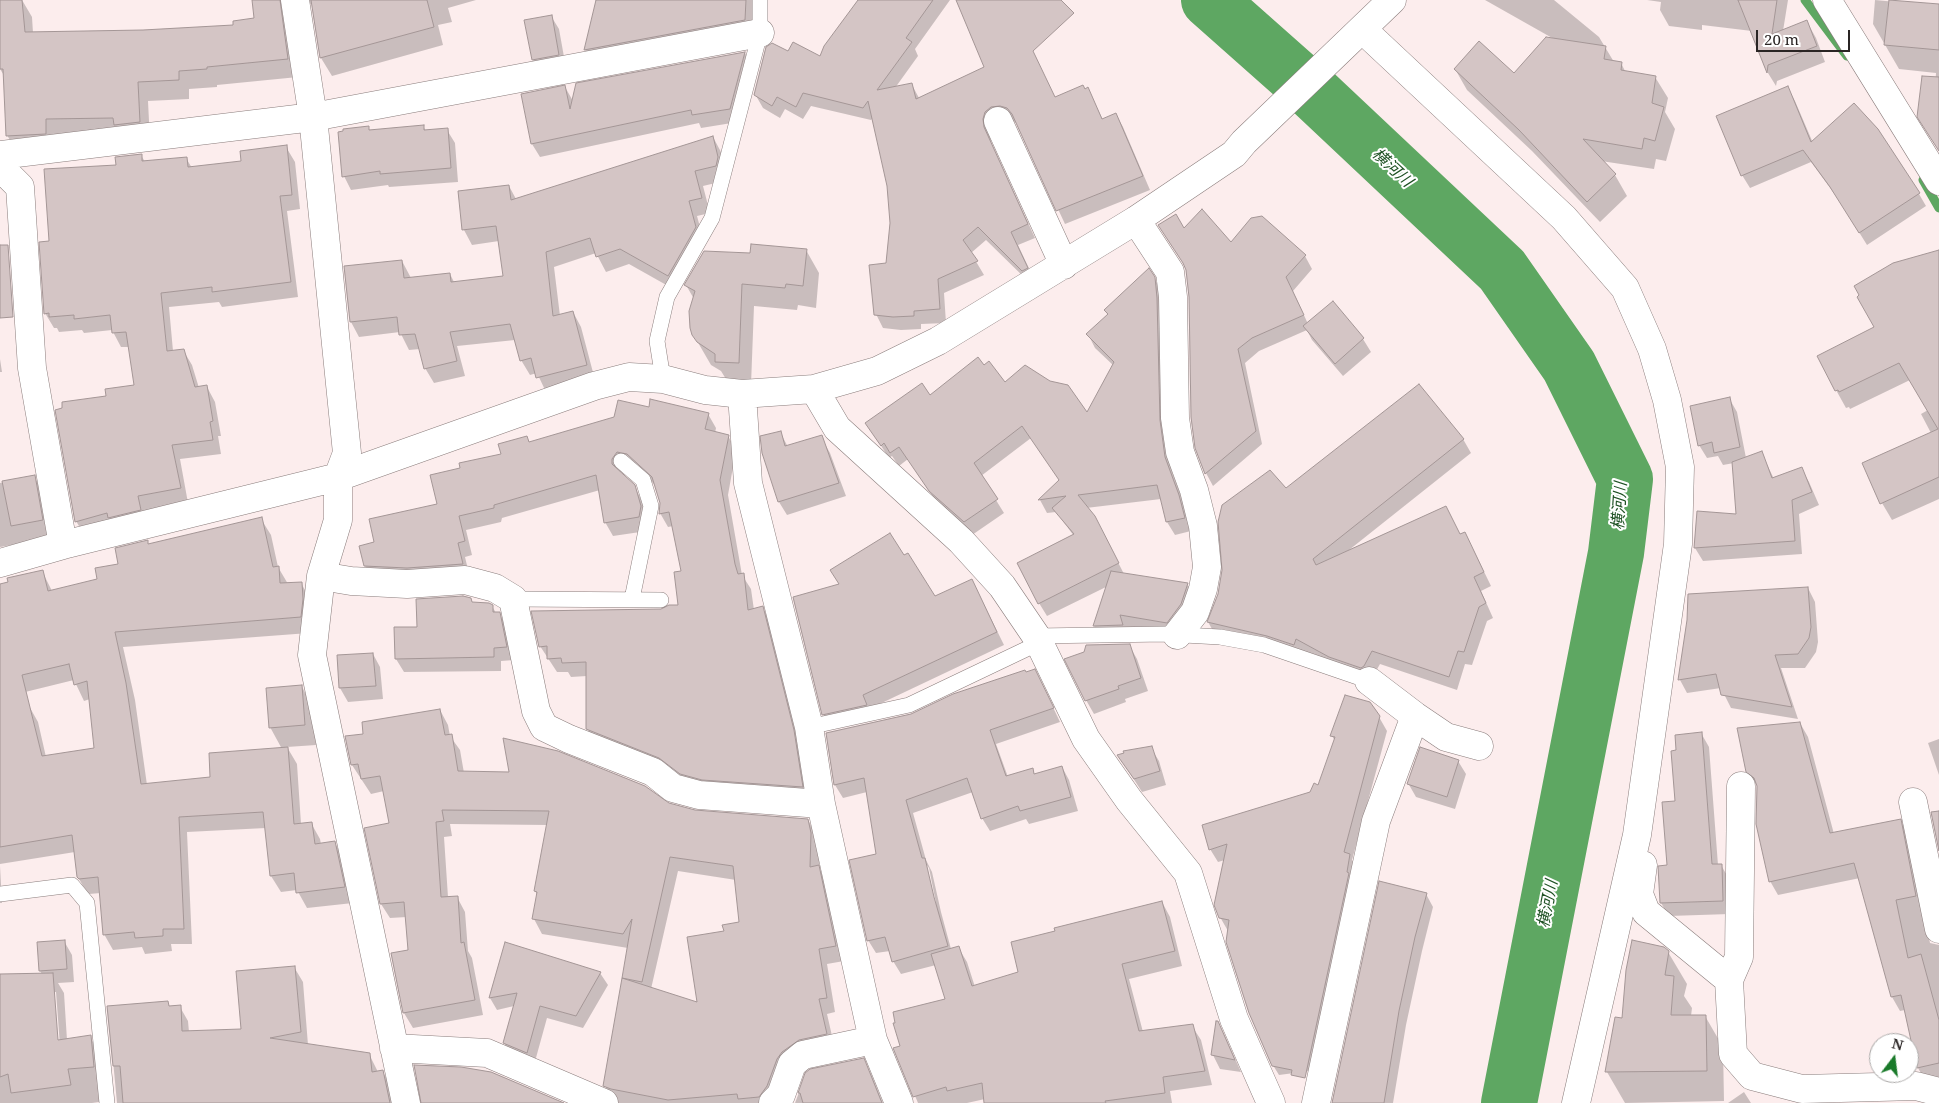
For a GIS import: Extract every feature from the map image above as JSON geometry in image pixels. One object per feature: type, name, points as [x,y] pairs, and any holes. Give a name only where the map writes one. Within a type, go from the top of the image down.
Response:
[{"type":"street","points":[[295,0],[313,117],[347,453],[338,476],[338,520],[322,576],[312,655],[406,1103]]},
{"type":"street","points":[[0,563],[338,476],[594,386],[629,377],[663,379],[705,390],[742,394],[814,389],[877,371],[938,342],[1136,220],[1234,154],[1244,142],[1392,0]]},
{"type":"street","points":[[1827,0],[1939,180]]},
{"type":"street","points":[[1362,29],[1564,218],[1625,288],[1652,349],[1667,400],[1680,467],[1678,544],[1637,835],[1576,1103]]},
{"type":"street","points":[[0,155],[313,117],[760,33]]},
{"type":"street","points":[[998,121],[1064,265]]},
{"type":"street","points":[[0,167],[20,187],[32,368],[64,545]]},
{"type":"street","points":[[1136,220],[1170,272],[1173,297],[1174,418],[1180,452],[1194,490],[1203,526],[1207,567],[1202,589],[1195,612],[1177,635]]},
{"type":"street","points":[[814,389],[838,428],[961,541],[1002,586],[1038,640],[1086,739],[1128,800],[1188,873],[1234,1019],[1271,1103]]},
{"type":"street","points":[[742,394],[748,483],[809,727],[821,804],[873,1040],[899,1103]]},
{"type":"street","points":[[322,576],[351,581],[407,584],[464,580],[495,588],[513,599],[536,711],[544,727],[569,739],[653,772],[673,788],[699,795],[821,804]]},
{"type":"street","points":[[1369,681],[1446,737],[1479,746]]},
{"type":"street","points":[[1316,1103],[1376,821],[1415,716]]},
{"type":"street","points":[[1741,786],[1739,957],[1729,980],[1733,1054],[1752,1076],[1802,1089],[1916,1086],[1939,1092]]},
{"type":"street","points":[[1913,802],[1939,928]]},
{"type":"street","points":[[1637,835],[1645,854],[1639,894],[1646,912],[1729,980]]},
{"type":"street","points":[[773,1103],[782,1095],[792,1064],[803,1055],[873,1040]]},
{"type":"street","points":[[394,1048],[487,1053],[604,1103]]},
{"type":"lane","points":[[663,379],[657,341],[667,297],[712,218],[760,33],[760,0]]},
{"type":"lane","points":[[621,461],[643,480],[651,506],[632,599]]},
{"type":"lane","points":[[513,599],[661,600]]},
{"type":"lane","points":[[809,727],[909,705],[1038,640],[1073,634],[1177,635],[1220,638],[1264,645],[1369,681]]},
{"type":"lane","points":[[0,894],[72,885],[87,903],[107,1103]]},
{"type":"building","points":[[0,0],[22,0],[25,32],[143,30],[233,25],[233,21],[254,18],[252,0],[280,0],[288,59],[179,71],[179,80],[138,82],[140,122],[114,125],[113,118],[46,119],[46,134],[6,136],[3,69],[0,69]]},
{"type":"building","points":[[311,0],[427,0],[434,27],[320,58]]},
{"type":"building","points":[[596,0],[746,0],[745,20],[584,50]]},
{"type":"building","points":[[858,0],[933,0],[906,38],[912,42],[877,90],[912,83],[916,99],[984,67],[956,0],[1061,0],[1074,13],[1033,51],[1055,97],[1083,85],[1085,89],[1088,87],[1102,119],[1116,113],[1143,176],[1056,211],[1012,114],[1007,108],[1000,106],[991,107],[985,112],[983,119],[984,127],[1028,224],[1011,232],[1028,268],[1022,271],[978,227],[963,240],[978,261],[938,279],[940,309],[914,311],[914,316],[893,317],[874,315],[869,265],[886,263],[890,223],[887,186],[868,101],[863,108],[803,93],[796,107],[777,97],[772,106],[754,95],[766,47],[772,43],[788,51],[793,42],[820,56],[824,46]]},
{"type":"building","points":[[1738,0],[1777,0],[1772,34],[1807,20],[1817,46],[1768,65],[1767,73]]},
{"type":"building","points":[[1889,0],[1939,4],[1939,50],[1884,45]]},
{"type":"building","points":[[552,15],[559,55],[532,60],[524,20]]},
{"type":"building","points":[[1546,37],[1606,46],[1604,59],[1622,62],[1621,70],[1656,76],[1652,103],[1664,107],[1655,141],[1644,138],[1642,149],[1583,139],[1616,174],[1587,202],[1519,130],[1454,69],[1479,41],[1514,73]]},
{"type":"building","points":[[745,52],[730,109],[692,115],[691,110],[531,144],[521,94],[565,85],[570,109],[576,83]]},
{"type":"building","points":[[1922,76],[1939,77],[1939,151],[1917,117]]},
{"type":"building","points":[[1788,86],[1811,142],[1854,103],[1878,129],[1920,193],[1859,233],[1830,187],[1803,150],[1741,176],[1716,116]]},
{"type":"building","points":[[424,125],[424,130],[448,128],[451,168],[380,174],[380,171],[342,177],[338,132],[343,131],[343,129],[369,126],[369,130]]},
{"type":"building","points":[[713,136],[718,157],[716,166],[695,171],[702,198],[689,201],[696,227],[668,276],[620,249],[596,257],[590,238],[546,252],[553,316],[573,311],[587,365],[536,378],[531,358],[520,361],[510,324],[450,332],[457,361],[424,369],[415,334],[399,335],[397,317],[350,322],[344,266],[402,260],[404,278],[450,273],[451,282],[503,276],[496,226],[462,230],[458,191],[509,185],[511,200]]},
{"type":"building","points":[[287,145],[292,195],[280,196],[291,282],[212,292],[212,287],[161,293],[167,351],[184,349],[195,387],[207,385],[213,421],[210,422],[213,440],[172,445],[181,488],[138,496],[141,510],[108,518],[107,513],[75,522],[55,410],[62,408],[62,402],[106,396],[105,389],[134,385],[126,332],[112,333],[110,315],[74,319],[74,315],[49,317],[49,313],[44,314],[39,242],[49,241],[44,169],[116,165],[115,157],[142,154],[142,161],[187,157],[188,167],[241,161],[240,151]]},
{"type":"building","points":[[1202,209],[1231,242],[1251,218],[1262,216],[1306,255],[1286,277],[1304,315],[1252,338],[1238,349],[1256,431],[1205,474],[1195,448],[1191,417],[1189,297],[1186,270],[1158,225],[1176,214],[1184,228]]},
{"type":"building","points":[[751,244],[807,249],[803,286],[786,284],[785,288],[742,284],[739,363],[715,362],[715,354],[697,342],[692,335],[689,311],[695,291],[684,285],[704,251],[750,253]]},
{"type":"building","points":[[0,245],[8,245],[13,317],[0,318]]},
{"type":"building","points":[[1939,250],[1939,477],[1880,504],[1862,463],[1938,429],[1899,363],[1839,392],[1838,390],[1835,391],[1817,356],[1874,327],[1857,297],[1859,295],[1854,286],[1893,263]]},
{"type":"building","points":[[1149,268],[1155,277],[1157,298],[1160,420],[1165,457],[1185,518],[1166,522],[1157,485],[1078,495],[1095,516],[1119,563],[1038,604],[1017,563],[1074,534],[1052,508],[1066,496],[1038,500],[1059,480],[1022,426],[974,463],[998,499],[964,522],[929,491],[899,447],[890,453],[884,443],[881,446],[865,423],[922,383],[930,395],[978,357],[984,365],[989,361],[1005,382],[1025,365],[1050,381],[1068,385],[1087,412],[1114,362],[1086,334],[1108,314],[1104,310]]},
{"type":"building","points":[[1333,301],[1364,338],[1335,364],[1303,326]]},
{"type":"building","points":[[1419,384],[1464,439],[1313,559],[1316,565],[1446,506],[1460,534],[1465,532],[1484,572],[1474,577],[1486,603],[1479,607],[1464,652],[1458,651],[1449,677],[1372,651],[1361,668],[1329,657],[1296,639],[1294,645],[1267,636],[1207,622],[1218,594],[1222,570],[1218,522],[1222,505],[1270,470],[1286,488]]},
{"type":"building","points":[[1730,397],[1740,447],[1714,453],[1712,442],[1698,446],[1690,406]]},
{"type":"building","points":[[650,399],[709,413],[705,429],[729,435],[720,480],[735,564],[738,574],[744,573],[748,610],[763,606],[794,730],[803,787],[702,780],[680,774],[659,758],[586,729],[586,662],[562,663],[561,658],[547,659],[547,646],[539,647],[531,611],[661,609],[669,605],[678,605],[674,572],[681,571],[669,512],[659,514],[660,503],[652,477],[627,454],[617,452],[612,459],[612,464],[635,485],[641,506],[639,517],[604,523],[596,475],[494,505],[494,508],[459,516],[465,541],[458,543],[463,564],[407,568],[364,566],[359,546],[374,542],[369,519],[437,504],[430,475],[460,468],[459,463],[501,454],[498,444],[527,436],[529,442],[614,417],[618,400],[649,407]]},
{"type":"building","points":[[781,431],[785,446],[822,435],[839,483],[778,502],[762,453],[760,436]]},
{"type":"building","points":[[1762,451],[1772,478],[1802,467],[1812,492],[1792,500],[1795,541],[1694,548],[1697,511],[1736,514],[1732,462]]},
{"type":"building","points":[[35,475],[43,520],[11,526],[2,481]]},
{"type":"building","points":[[262,517],[273,567],[279,566],[280,583],[302,582],[303,599],[301,617],[115,632],[126,683],[141,784],[210,777],[209,753],[288,747],[294,824],[312,822],[315,844],[335,841],[345,887],[296,893],[294,873],[270,876],[263,812],[179,817],[184,929],[163,929],[163,936],[135,938],[134,932],[103,935],[98,877],[79,879],[77,877],[72,835],[0,847],[0,584],[8,582],[7,578],[43,570],[48,591],[97,579],[95,568],[118,564],[115,548],[148,540],[148,544]],"holes":[[[69,664],[74,685],[87,681],[94,748],[42,756],[22,675]]]},
{"type":"building","points":[[890,533],[904,555],[908,553],[935,596],[972,579],[997,632],[863,695],[867,705],[822,715],[793,597],[839,584],[830,570]]},
{"type":"building","points":[[1111,571],[1188,583],[1181,604],[1167,623],[1120,615],[1123,625],[1093,626]]},
{"type":"building","points":[[1808,587],[1811,627],[1809,638],[1798,654],[1775,655],[1792,707],[1721,695],[1716,674],[1678,680],[1687,620],[1688,594]]},
{"type":"building","points":[[463,596],[471,598],[472,602],[489,603],[493,605],[493,612],[500,612],[507,647],[494,648],[494,657],[395,659],[394,627],[417,627],[416,599]]},
{"type":"building","points":[[1130,644],[1141,678],[1118,686],[1119,689],[1085,701],[1064,659],[1084,652],[1086,645]]},
{"type":"building","points":[[373,653],[376,686],[339,688],[337,655]]},
{"type":"building","points":[[1035,669],[1054,708],[990,730],[1006,776],[1033,768],[1034,774],[1062,766],[1071,797],[1020,811],[1018,806],[981,819],[967,778],[906,800],[922,858],[925,858],[948,946],[892,962],[885,937],[867,941],[849,860],[876,854],[864,778],[834,785],[826,733],[911,714],[953,694],[1025,670],[1026,672]]},
{"type":"building","points":[[302,685],[305,725],[269,728],[266,688]]},
{"type":"building","points":[[1345,695],[1370,702],[1380,716],[1344,852],[1350,854],[1347,872],[1349,873],[1305,1078],[1291,1075],[1292,1070],[1272,1066],[1249,1013],[1226,942],[1229,920],[1219,918],[1214,905],[1227,844],[1209,850],[1202,825],[1310,792],[1314,783],[1318,785],[1335,737],[1330,736]]},
{"type":"building","points":[[440,709],[445,735],[452,734],[458,771],[509,772],[503,738],[558,751],[645,786],[669,803],[695,810],[808,819],[811,833],[810,867],[819,865],[836,946],[819,949],[827,998],[819,999],[827,1034],[799,1040],[782,1052],[777,1059],[767,1086],[759,1097],[738,1099],[737,1094],[668,1100],[603,1086],[632,919],[623,934],[532,919],[537,892],[534,891],[549,811],[442,810],[444,821],[436,822],[441,897],[458,896],[461,943],[464,942],[475,1000],[403,1013],[391,953],[408,950],[404,902],[380,904],[364,828],[389,823],[380,776],[361,779],[358,764],[351,765],[345,736],[363,734],[362,722]],"holes":[[[670,857],[733,866],[739,922],[722,925],[724,931],[687,937],[697,1002],[622,978],[642,982]]]},
{"type":"building","points":[[1800,722],[1830,833],[1901,819],[1916,896],[1896,900],[1908,958],[1921,954],[1939,1020],[1939,1063],[1919,1068],[1919,1033],[1909,1033],[1901,995],[1891,997],[1854,863],[1769,882],[1756,824],[1757,786],[1754,778],[1746,772],[1737,728]]},
{"type":"building","points":[[1702,732],[1712,864],[1722,864],[1723,901],[1660,903],[1658,866],[1667,865],[1662,802],[1675,801],[1671,751],[1676,750],[1675,735]]},
{"type":"building","points":[[1152,746],[1160,771],[1134,779],[1117,755],[1124,753],[1123,751]]},
{"type":"building","points":[[1420,747],[1459,760],[1447,797],[1407,784]]},
{"type":"building","points":[[1939,811],[1939,851],[1931,812]]},
{"type":"building","points":[[1379,881],[1427,893],[1415,937],[1399,1011],[1384,1103],[1332,1103]]},
{"type":"building","points":[[1162,901],[1175,951],[1122,964],[1139,1031],[1193,1024],[1205,1071],[1163,1077],[1165,1093],[1105,1101],[1106,1103],[984,1103],[982,1083],[947,1091],[946,1087],[913,1097],[893,1048],[900,1046],[893,1023],[895,1023],[893,1012],[945,999],[931,954],[959,946],[972,986],[1018,972],[1011,942],[1055,931],[1054,928]]},
{"type":"building","points":[[65,940],[67,969],[39,971],[37,942]]},
{"type":"building","points":[[1632,940],[1664,947],[1669,951],[1665,975],[1674,976],[1671,1015],[1706,1015],[1707,1071],[1605,1072],[1615,1017],[1622,1018],[1626,970]]},
{"type":"building","points":[[505,942],[601,972],[576,1016],[540,1006],[527,1053],[503,1043],[517,993],[489,998]]},
{"type":"building","points":[[295,966],[301,1032],[270,1038],[370,1053],[372,1072],[383,1070],[390,1103],[123,1103],[120,1066],[113,1066],[107,1006],[168,1001],[169,1006],[181,1005],[182,1031],[241,1029],[236,971]]},
{"type":"building","points":[[53,973],[58,1040],[91,1035],[94,1067],[68,1069],[71,1085],[11,1093],[8,1074],[0,1077],[0,974]]},
{"type":"building","points":[[1216,1021],[1218,1021],[1235,1060],[1211,1055]]},
{"type":"building","points":[[864,1058],[882,1103],[803,1103],[800,1093],[798,1093],[805,1073],[810,1069]]},
{"type":"building","points":[[414,1065],[461,1067],[491,1072],[564,1103],[421,1103]]},
{"type":"waterway","name":"横河川","points":[[1209,0],[1315,94],[1502,270],[1569,366],[1625,479],[1616,553],[1509,1103]]},
{"type":"waterway","points":[[1805,0],[1847,56]]},
{"type":"waterway","points":[[1923,180],[1939,208]]}]
